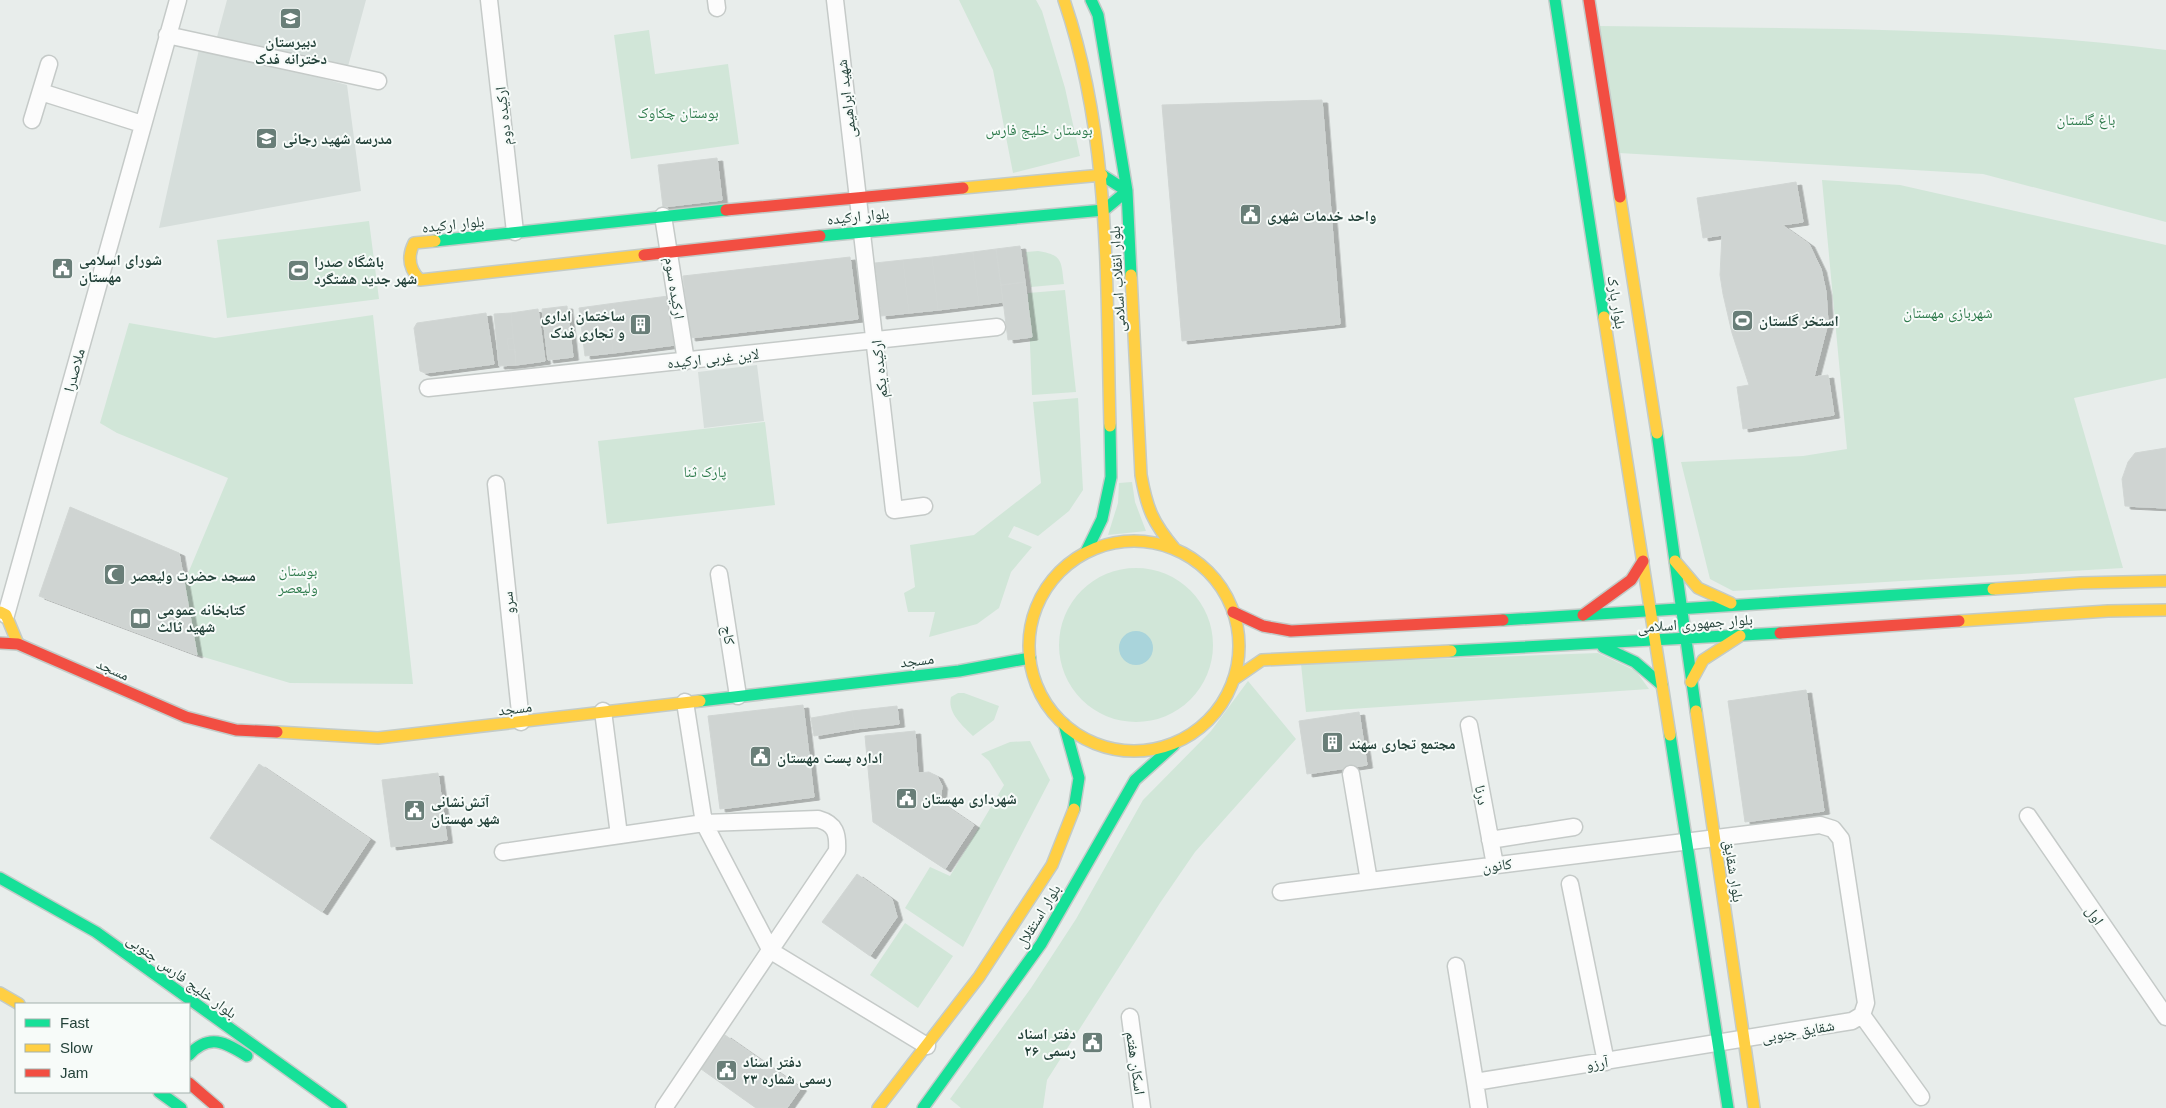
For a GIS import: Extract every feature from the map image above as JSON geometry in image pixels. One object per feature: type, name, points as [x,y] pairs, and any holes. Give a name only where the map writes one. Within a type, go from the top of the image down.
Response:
[{"type":"street","name":"ملاصدرا","points":[[3,613],[178,0]]},
{"type":"street","name":"ارکیده دوم","points":[[489,0],[515,232]]},
{"type":"street","name":"شهید ابراهیمی","points":[[834,0],[858,197]]},
{"type":"street","name":"بلوار انقلاب اسلامی","points":[[1064,0],[1075,28],[1092,93],[1102,175],[1104,210],[1111,477],[1102,519],[1086,552]]},
{"type":"street","name":"بلوار انقلاب اسلامی","points":[[1091,0],[1098,15],[1128,191],[1141,475],[1145,497],[1157,528],[1176,549]]},
{"type":"street","name":"بلوار پارک","points":[[1555,0],[1654,641]]},
{"type":"street","name":"بلوار پارک","points":[[1588,0],[1660,450],[1685,638]]},
{"type":"street","points":[[167,35],[378,81]]},
{"type":"street","points":[[32,120],[49,64]]},
{"type":"street","points":[[41,92],[142,124]]},
{"type":"street","points":[[1102,175],[1128,191],[1104,210]]},
{"type":"street","name":"بلوار ارکیده","points":[[1102,175],[663,216],[414,243],[409,252],[408,262],[412,273],[420,280],[862,231],[1104,210]]},
{"type":"street","name":"ارکیده یکم","points":[[858,197],[876,340],[894,510],[924,506]]},
{"type":"street","name":"ارکیده سوم","points":[[663,216],[686,361]]},
{"type":"street","name":"لاین غربی ارکیده","points":[[428,388],[998,327]]},
{"type":"street","name":"سرو","points":[[496,484],[521,722]]},
{"type":"street","points":[[1131,540],[1154,542],[1176,549],[1195,560],[1211,575],[1224,592],[1233,612],[1239,646],[1233,680],[1224,700],[1212,716],[1196,731],[1178,742],[1155,749],[1130,751],[1106,747],[1091,741],[1064,724],[1047,705],[1036,683],[1030,658],[1030,632],[1036,608],[1048,585],[1059,572],[1086,552],[1108,544],[1131,540]]},
{"type":"street","points":[[1582,616],[1631,580],[1643,560]]},
{"type":"street","points":[[1674,560],[1689,583],[1710,595],[1736,605]]},
{"type":"street","name":"کاج","points":[[719,574],[738,696]]},
{"type":"street","name":"بلوار جمهوری اسلامی","points":[[1233,612],[1263,626],[1291,631],[1582,616],[1680,608],[2100,582],[2166,581]]},
{"type":"street","name":"بلوار جمهوری اسلامی","points":[[1233,680],[1262,660],[1654,641],[2108,611],[2166,610]]},
{"type":"street","points":[[3,613],[18,644]]},
{"type":"street","points":[[1691,682],[1703,660],[1741,635]]},
{"type":"street","name":"بلوار شقایق","points":[[1685,638],[1754,1108]]},
{"type":"street","points":[[1654,641],[1688,841],[1728,1108]]},
{"type":"street","name":"مسجد","points":[[0,643],[18,644],[186,717],[236,730],[378,738],[959,671],[1030,658]]},
{"type":"street","points":[[1594,644],[1625,654],[1662,685]]},
{"type":"street","points":[[685,702],[704,823],[771,951],[926,1046]]},
{"type":"street","points":[[603,711],[619,835]]},
{"type":"street","name":"بلوار استقلال","points":[[878,1108],[904,1084],[926,1046],[979,977],[1052,864],[1073,815],[1079,778],[1064,724]]},
{"type":"street","name":"درنا","points":[[1469,724],[1495,865]]},
{"type":"street","name":"بلوار استقلال","points":[[928,1103],[1041,944],[1135,780],[1178,742]]},
{"type":"street","points":[[1351,774],[1368,881]]},
{"type":"street","name":"اول","points":[[2028,816],[2165,1014]]},
{"type":"street","points":[[503,852],[704,823],[818,819],[829,822],[836,831],[837,851],[664,1108]]},
{"type":"street","points":[[1714,838],[1820,825],[1833,829],[1841,839],[1866,1003],[1857,1018],[1921,1097]]},
{"type":"street","points":[[1490,840],[1574,828]]},
{"type":"street","name":"کانون","points":[[1281,892],[1714,838]]},
{"type":"street","name":"بلوار خلیج فارس جنوبی","points":[[0,878],[96,932],[341,1108]]},
{"type":"street","points":[[1570,884],[1606,1062]]},
{"type":"street","points":[[1456,966],[1479,1108]]},
{"type":"street","points":[[0,993],[17,1003]]},
{"type":"street","name":"اسکان هفتم","points":[[1130,1017],[1142,1108]]},
{"type":"street","name":"شقایق جنوبی","points":[[1744,1040],[1857,1018]]},
{"type":"street","points":[[190,1054],[197,1046],[207,1041],[218,1040],[229,1043],[260,1065]]},
{"type":"street","name":"آرزو","points":[[1475,1082],[1744,1040]]},
{"type":"street","points":[[190,1084],[218,1108]]},
{"type":"street","points":[[159,1093],[181,1108]]},
{"type":"shaded area","name":"دبیرستان دخترانه فدک","points":[[227,0],[366,0],[347,70],[217,37]]},
{"type":"shaded area","name":"مدرسه شهید رجائی","points":[[200,45],[347,85],[361,191],[159,228]]},
{"type":"shaded area","points":[[757,365],[764,421],[704,428],[698,372]]},
{"type":"green space","name":"بوستان خلیج فارس","points":[[959,0],[1036,0],[1042,11],[1065,88],[1080,156],[1013,173],[993,70]]},
{"type":"green space","name":"باغ گلستان","points":[[1598,26],[1882,30],[1953,33],[2095,42],[2166,50],[2166,222],[1983,174],[1619,153]]},
{"type":"green space","name":"بوستان چکاوک","points":[[649,30],[655,74],[728,64],[739,144],[631,159],[614,35]]},
{"type":"green space","name":"شهربازی مهستان","points":[[1822,180],[1900,185],[2166,245],[2166,378],[2074,398],[2123,568],[1733,591],[1710,579],[1681,462],[1803,456],[1847,449]]},
{"type":"green space","name":"باشگاه صدرا شهر جدید هشتگرد","points":[[369,221],[379,299],[227,318],[217,240]]},
{"type":"green space","points":[[1038,251],[1052,255],[1059,260],[1064,284],[1031,287],[1026,252]]},
{"type":"green space","points":[[1065,290],[1076,392],[1032,395],[1028,293]]},
{"type":"green space","name":"بوستان ولیعصر","points":[[373,315],[413,684],[290,683],[197,655],[184,583],[228,478],[117,433],[100,423],[129,323],[215,338]]},
{"type":"green space","points":[[1078,398],[1083,490],[1069,511],[1038,536],[1014,526],[1008,537],[1032,547],[1011,572],[999,608],[977,624],[929,637],[935,612],[908,612],[904,593],[915,587],[910,545],[974,535],[1041,483],[1033,402]]},
{"type":"green space","name":"پارک ثنا","points":[[765,422],[775,505],[607,524],[598,441]]},
{"type":"green space","points":[[1132,482],[1135,502],[1146,531],[1108,535],[1118,503],[1119,483]]},
{"type":"green space","points":[[1136,568],[1151,569],[1166,574],[1191,590],[1207,615],[1212,630],[1212,660],[1207,675],[1191,700],[1166,716],[1151,721],[1136,722],[1121,721],[1106,716],[1081,700],[1065,675],[1060,660],[1059,645],[1060,630],[1065,615],[1081,590],[1106,574],[1121,569]]},
{"type":"green space","points":[[1598,653],[1636,671],[1649,689],[1306,712],[1301,664]]},
{"type":"green space","points":[[1248,681],[1296,739],[1195,852],[1160,903],[1047,1080],[1043,1108],[961,1108],[950,1099],[1031,988],[1076,919],[1143,800],[1211,731]]},
{"type":"green space","points":[[958,693],[964,693],[999,706],[994,720],[973,736],[957,719],[951,708],[951,697]]},
{"type":"green space","points":[[1030,741],[1050,780],[963,947],[905,908],[930,867],[950,876],[1004,785],[989,761],[981,754],[1010,742]]},
{"type":"green space","points":[[905,923],[953,956],[918,1008],[870,975]]},
{"type":"water","points":[[1136,631],[1143,632],[1148,636],[1152,641],[1152,655],[1148,660],[1143,664],[1136,665],[1129,664],[1124,660],[1120,655],[1119,648],[1120,641],[1124,636],[1129,632]]},
{"type":"building","name":"واحد خدمات شهری","points":[[1322,100],[1340,324],[1182,341],[1162,105]]},
{"type":"building","points":[[717,158],[722,200],[663,207],[658,165]]},
{"type":"building","points":[[1796,182],[1803,222],[1782,225],[1809,244],[1821,269],[1826,292],[1828,323],[1814,377],[1828,375],[1834,415],[1743,429],[1737,387],[1749,385],[1732,333],[1723,294],[1720,275],[1722,235],[1703,238],[1697,198]]},
{"type":"building","points":[[1020,246],[1025,282],[1001,285],[996,249]]},
{"type":"building","points":[[996,249],[1003,302],[979,305],[973,252]]},
{"type":"building","points":[[973,252],[979,305],[938,310],[932,257]]},
{"type":"building","points":[[850,257],[858,319],[690,338],[683,276]]},
{"type":"building","points":[[932,257],[938,310],[909,313],[903,260]]},
{"type":"building","points":[[903,260],[909,313],[881,316],[875,263]]},
{"type":"building","points":[[1025,282],[1032,337],[1008,340],[1001,285]]},
{"type":"building","name":"ساختمان اداری و تجاری فدک","points":[[668,296],[675,345],[613,353],[608,304]]},
{"type":"building","points":[[608,304],[613,353],[585,356],[579,308]]},
{"type":"building","points":[[567,306],[573,357],[548,360],[542,309]]},
{"type":"building","points":[[538,309],[545,361],[516,365],[515,349],[509,350],[507,339],[513,338],[511,313]]},
{"type":"building","points":[[486,313],[494,364],[425,373],[420,371],[414,328],[417,323]]},
{"type":"building","points":[[511,313],[516,365],[499,366],[494,314]]},
{"type":"building","points":[[2166,448],[2166,508],[2125,506],[2122,479],[2128,462],[2135,453]]},
{"type":"building","name":"مسجد حضرت ولیعصر","points":[[70,507],[179,553],[197,655],[39,596]]},
{"type":"building","points":[[1806,690],[1824,811],[1745,822],[1728,701]]},
{"type":"building","name":"اداره پست مهستان","points":[[803,705],[814,797],[720,809],[708,716]]},
{"type":"building","points":[[897,706],[899,724],[855,729],[852,711]]},
{"type":"building","points":[[852,711],[855,729],[814,736],[811,718]]},
{"type":"building","name":"مجتمع تجاری سهند","points":[[1359,712],[1367,765],[1307,774],[1299,721]]},
{"type":"building","name":"شهرداری مهستان","points":[[915,731],[918,773],[929,772],[937,776],[942,786],[940,802],[974,825],[945,869],[873,822],[865,736]]},
{"type":"building","points":[[259,764],[370,839],[322,912],[210,838]]},
{"type":"building","name":"آتش‌نشانی شهر مهستان","points":[[438,773],[447,840],[391,847],[382,780]]},
{"type":"building","points":[[857,874],[892,899],[897,917],[870,956],[822,922]]},
{"type":"building","points":[[725,1035],[801,1088],[787,1108],[756,1108],[701,1069]]},
{"type":"traffic: fast","points":[[1091,0],[1098,15],[1127,191],[1131,275]]},
{"type":"traffic: fast","points":[[1555,0],[1604,317]]},
{"type":"traffic: fast","points":[[820,236],[1104,210],[1127,191],[1102,175]]},
{"type":"traffic: fast","points":[[435,241],[726,210]]},
{"type":"traffic: fast","points":[[1086,552],[1102,519],[1111,477],[1110,426]]},
{"type":"traffic: fast","points":[[1657,433],[1696,711]]},
{"type":"traffic: fast","points":[[1503,620],[1993,589]]},
{"type":"traffic: fast","points":[[1451,651],[1780,633]]},
{"type":"traffic: fast","points":[[1603,647],[1635,662],[1662,685]]},
{"type":"traffic: fast","points":[[700,701],[959,671],[1030,658]]},
{"type":"traffic: fast","points":[[1064,724],[1079,778],[1074,809]]},
{"type":"traffic: fast","points":[[1670,735],[1728,1108]]},
{"type":"traffic: fast","points":[[923,1108],[1041,944],[1135,780],[1174,745]]},
{"type":"traffic: fast","points":[[0,878],[96,932],[341,1108]]},
{"type":"traffic: fast","points":[[190,1054],[203,1044],[217,1042],[247,1056]]},
{"type":"traffic: fast","points":[[160,1093],[181,1108]]},
{"type":"traffic: slow","points":[[1064,0],[1079,52],[1090,104],[1098,157],[1106,264],[1110,426]]},
{"type":"traffic: slow","points":[[963,188],[1102,175]]},
{"type":"traffic: slow","points":[[1620,197],[1657,433]]},
{"type":"traffic: slow","points":[[435,241],[414,243],[410,253],[411,267],[420,280],[644,255]]},
{"type":"traffic: slow","points":[[1131,275],[1141,475],[1152,515],[1161,531],[1175,549]]},
{"type":"traffic: slow","points":[[1604,317],[1670,735]]},
{"type":"traffic: slow","points":[[1134,541],[1154,543],[1174,549],[1192,559],[1208,572],[1221,588],[1231,606],[1237,626],[1239,646],[1237,666],[1231,686],[1221,704],[1208,720],[1192,733],[1174,743],[1154,749],[1134,751],[1114,749],[1094,743],[1076,733],[1060,720],[1047,704],[1037,686],[1031,666],[1029,646],[1031,626],[1037,606],[1047,588],[1060,572],[1076,559],[1094,549],[1114,543],[1134,541]]},
{"type":"traffic: slow","points":[[1675,561],[1698,588],[1731,603]]},
{"type":"traffic: slow","points":[[1993,589],[2080,583],[2166,581]]},
{"type":"traffic: slow","points":[[1959,621],[2108,611],[2166,610]]},
{"type":"traffic: slow","points":[[0,612],[6,615],[18,644]]},
{"type":"traffic: slow","points":[[1691,682],[1703,660],[1740,636]]},
{"type":"traffic: slow","points":[[1233,680],[1262,660],[1451,651]]},
{"type":"traffic: slow","points":[[277,732],[378,738],[700,701]]},
{"type":"traffic: slow","points":[[1696,711],[1754,1108]]},
{"type":"traffic: slow","points":[[878,1108],[979,977],[1052,865],[1074,809]]},
{"type":"traffic: slow","points":[[0,993],[17,1003]]},
{"type":"traffic: jam","points":[[1589,0],[1620,197]]},
{"type":"traffic: jam","points":[[726,210],[963,188]]},
{"type":"traffic: jam","points":[[644,255],[820,236]]},
{"type":"traffic: jam","points":[[1583,615],[1631,580],[1643,561]]},
{"type":"traffic: jam","points":[[1233,612],[1263,626],[1291,631],[1503,620]]},
{"type":"traffic: jam","points":[[1780,633],[1959,621]]},
{"type":"traffic: jam","points":[[0,643],[18,644],[186,717],[236,730],[277,732]]},
{"type":"traffic: jam","points":[[190,1084],[218,1108]]},
{"type":"place","name":"دبیرستان دخترانه فدک","points":[[291,18]]},
{"type":"place","name":"مدرسه شهید رجائی","points":[[267,138]]},
{"type":"place","name":"واحد خدمات شهری","points":[[1251,215]]},
{"type":"place","name":"شورای اسلامی مهستان","points":[[63,268]]},
{"type":"place","name":"باشگاه صدرا شهر جدید هشتگرد","points":[[298,270]]},
{"type":"place","name":"استخر گلستان","points":[[1743,320]]},
{"type":"place","name":"ساختمان اداری و تجاری فدک","points":[[641,324]]},
{"type":"place","name":"مسجد حضرت ولیعصر","points":[[115,575]]},
{"type":"place","name":"کتابخانه عمومی شهید ثالث","points":[[141,618]]},
{"type":"place","name":"مجتمع تجاری سهند","points":[[1333,743]]},
{"type":"place","name":"اداره پست مهستان","points":[[761,757]]},
{"type":"place","name":"شهرداری مهستان","points":[[906,798]]},
{"type":"place","name":"آتش‌نشانی شهر مهستان","points":[[415,810]]},
{"type":"place","name":"دفتر اسناد رسمی ۲۶","points":[[1092,1042]]},
{"type":"place","name":"دفتر اسناد رسمی شماره ۲۳","points":[[727,1070]]}]
